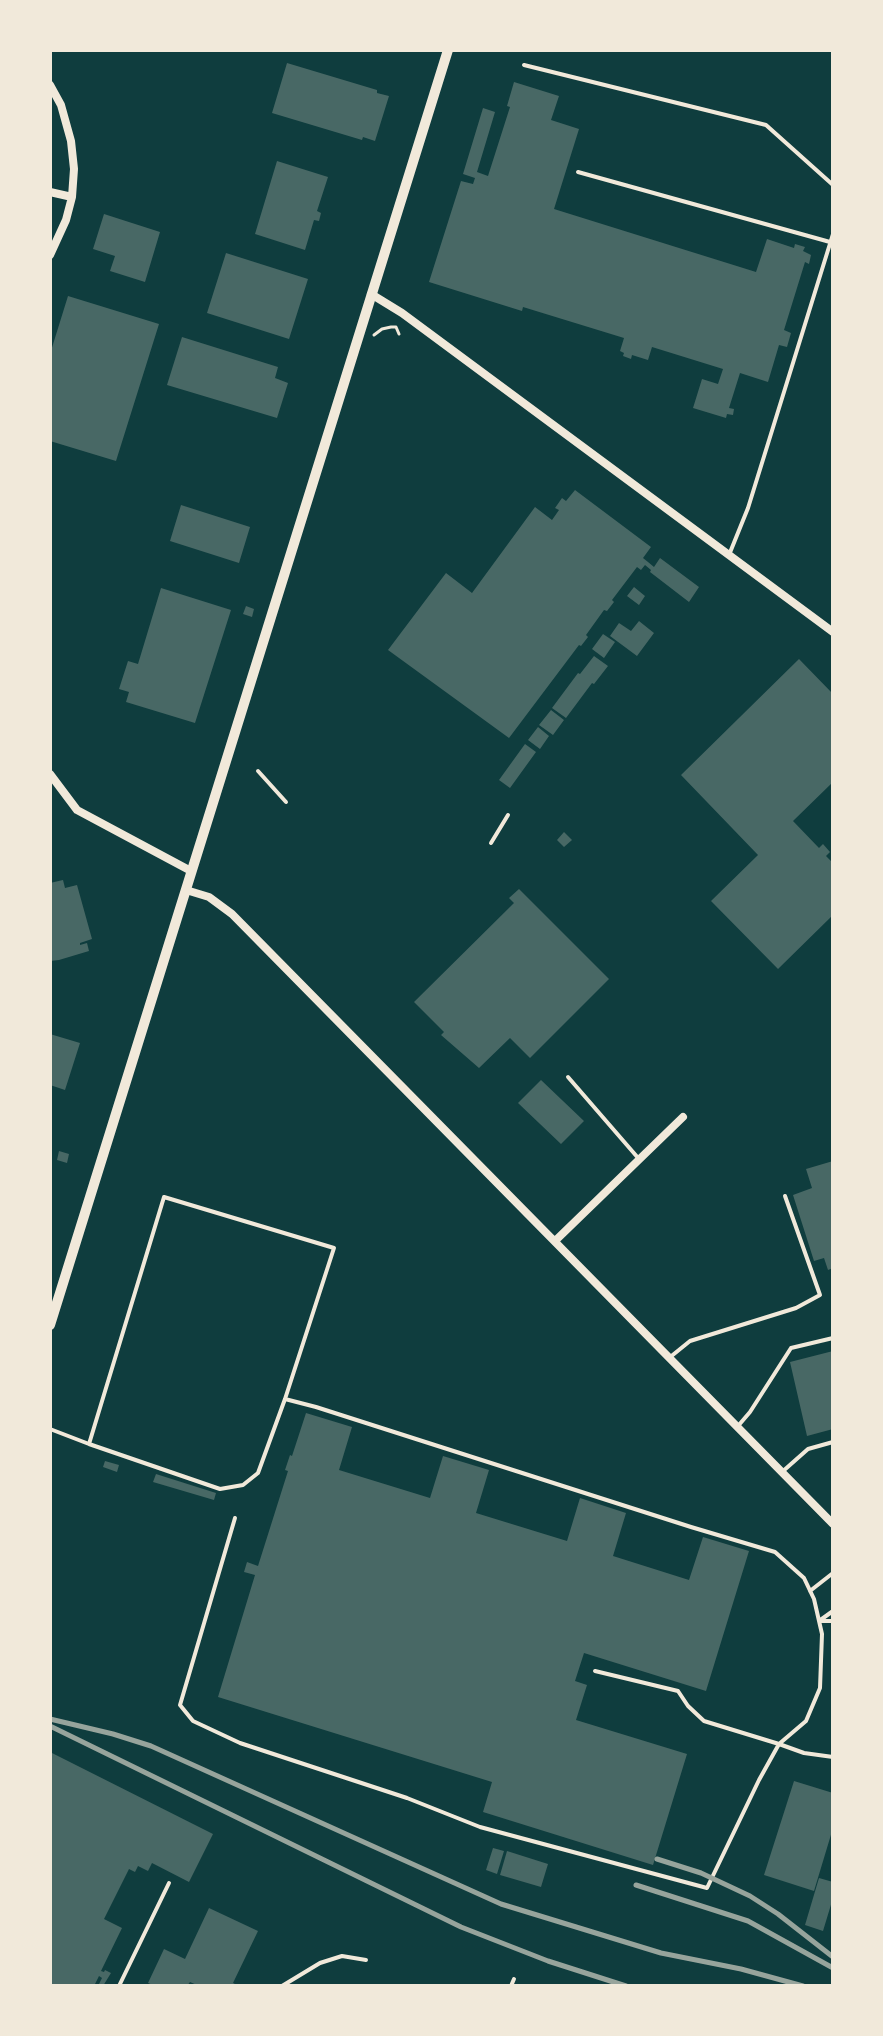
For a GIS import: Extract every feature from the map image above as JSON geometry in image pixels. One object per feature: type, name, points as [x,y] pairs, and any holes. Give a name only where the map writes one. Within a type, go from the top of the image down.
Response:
[{"type":"street","points":[[50,1325],[448,50]]},
{"type":"street","points":[[50,85],[61,105],[71,141],[74,169],[66,220],[50,255]]},
{"type":"street","points":[[50,192],[72,197]]},
{"type":"street","points":[[371,294],[414,322],[833,632]]},
{"type":"street","points":[[50,774],[77,810],[191,871]]},
{"type":"street","points":[[186,890],[209,897],[232,914],[833,1524]]},
{"type":"street","points":[[555,1241],[683,1117]]},
{"type":"lane","points":[[524,65],[766,125],[833,185]]},
{"type":"lane","points":[[578,172],[830,242]]},
{"type":"lane","points":[[729,555],[748,508],[833,234]]},
{"type":"lane","points":[[258,771],[286,802]]},
{"type":"lane","points":[[491,843],[508,815]]},
{"type":"lane","points":[[568,1077],[639,1159]]},
{"type":"lane","points":[[669,1358],[690,1341],[796,1308],[820,1295],[785,1196]]},
{"type":"lane","points":[[50,1429],[89,1444],[220,1489],[243,1485],[258,1473],[334,1248],[164,1197],[89,1444]]},
{"type":"lane","points":[[737,1427],[791,1348],[833,1338]]},
{"type":"lane","points":[[235,1518],[180,1705],[193,1721],[240,1743],[407,1798],[480,1827],[707,1888],[779,1744],[806,1721],[820,1688],[822,1634],[810,1591],[804,1578],[775,1552],[285,1399]]},
{"type":"lane","points":[[782,1472],[808,1449],[833,1442]]},
{"type":"lane","points":[[810,1591],[833,1573]]},
{"type":"lane","points":[[819,1621],[833,1611]]},
{"type":"lane","points":[[819,1621],[833,1621]]},
{"type":"lane","points":[[595,1671],[678,1691],[704,1721],[804,1753],[833,1757]]},
{"type":"lane","points":[[119,1986],[169,1883]]},
{"type":"lane","points":[[282,1986],[320,1963],[342,1956],[366,1960]]},
{"type":"lane","points":[[511,1986],[514,1979]]},
{"type":"path","points":[[371,337],[391,327],[396,327],[399,334]]},
{"type":"building","points":[[287,63],[389,96],[375,141],[363,137],[362,140],[272,113]]},
{"type":"building","points":[[514,82],[559,96],[551,120],[579,129],[554,209],[756,272],[767,239],[794,248],[795,244],[805,247],[803,251],[811,255],[809,264],[805,262],[784,330],[791,333],[787,347],[779,345],[768,382],[740,373],[729,408],[734,409],[733,415],[727,414],[726,418],[693,408],[702,379],[718,384],[723,369],[652,347],[648,360],[632,355],[631,359],[620,351],[624,338],[429,282],[461,181],[473,184],[475,178],[463,174],[483,108],[495,112],[477,172],[488,176],[510,107],[507,106]]},
{"type":"building","points":[[277,161],[328,177],[317,211],[321,213],[319,221],[314,220],[305,250],[255,234]]},
{"type":"building","points":[[104,214],[160,232],[145,282],[110,271],[115,256],[93,249]]},
{"type":"building","points":[[226,253],[308,279],[289,339],[207,313]]},
{"type":"building","points":[[68,296],[159,324],[116,461],[50,441],[50,354]]},
{"type":"building","points":[[182,337],[278,367],[275,378],[288,383],[277,418],[167,385]]},
{"type":"building","points":[[575,490],[651,547],[643,558],[654,567],[660,558],[699,587],[689,602],[645,565],[641,570],[637,567],[612,600],[614,602],[607,611],[604,610],[586,635],[588,637],[509,738],[388,650],[446,573],[472,593],[535,507],[552,520],[562,498],[566,501]]},
{"type":"building","points":[[181,505],[250,527],[239,563],[170,541]]},
{"type":"building","points":[[634,587],[645,596],[639,605],[627,596]]},
{"type":"building","points":[[161,588],[231,610],[195,723],[126,702],[129,692],[119,689],[128,661],[138,664]]},
{"type":"building","points":[[246,606],[254,609],[252,617],[243,614]]},
{"type":"building","points":[[639,621],[654,633],[637,656],[610,636],[619,623],[631,631]]},
{"type":"building","points":[[603,634],[615,642],[604,658],[592,649]]},
{"type":"building","points":[[594,656],[608,666],[566,718],[552,708]]},
{"type":"building","points":[[799,659],[833,694],[833,782],[793,821],[819,848],[823,844],[830,852],[826,856],[833,863],[833,915],[778,969],[711,901],[758,855],[681,775]]},
{"type":"building","points":[[551,710],[564,720],[553,735],[539,725]]},
{"type":"building","points":[[538,727],[549,736],[540,749],[528,740]]},
{"type":"building","points":[[525,744],[536,752],[510,788],[499,780]]},
{"type":"building","points":[[564,832],[572,840],[564,847],[557,840]]},
{"type":"building","points":[[63,880],[65,888],[77,885],[92,939],[80,943],[87,943],[89,951],[50,961],[50,883]]},
{"type":"building","points":[[519,889],[609,979],[530,1058],[510,1038],[479,1068],[441,1035],[444,1032],[414,1002],[514,903],[509,898]]},
{"type":"building","points":[[50,1034],[80,1043],[65,1090],[50,1085]]},
{"type":"building","points":[[541,1080],[584,1121],[561,1144],[518,1103]]},
{"type":"building","points":[[59,1151],[69,1154],[67,1163],[57,1160]]},
{"type":"building","points":[[833,1161],[833,1268],[828,1270],[824,1258],[814,1261],[793,1195],[812,1188],[806,1169]]},
{"type":"building","points":[[833,1351],[833,1429],[807,1436],[790,1362]]},
{"type":"building","points":[[306,1413],[352,1427],[339,1470],[430,1498],[443,1456],[489,1470],[476,1513],[567,1541],[580,1498],[626,1513],[613,1556],[689,1580],[703,1537],[749,1551],[706,1691],[584,1653],[575,1681],[587,1685],[576,1720],[687,1754],[653,1865],[483,1812],[492,1782],[218,1697],[255,1575],[244,1572],[247,1562],[258,1566],[288,1471],[285,1470]]},
{"type":"building","points":[[105,1461],[119,1465],[117,1472],[103,1467]]},
{"type":"building","points":[[156,1474],[216,1493],[214,1500],[153,1482]]},
{"type":"building","points":[[50,1752],[213,1834],[189,1882],[152,1863],[148,1871],[138,1866],[135,1872],[129,1869],[104,1919],[122,1928],[101,1971],[111,1973],[103,1986],[98,1986],[102,1978],[99,1976],[94,1986],[50,1986]]},
{"type":"building","points":[[794,1781],[833,1793],[833,1828],[814,1891],[764,1875]]},
{"type":"building","points":[[493,1848],[504,1851],[497,1874],[486,1870]]},
{"type":"building","points":[[507,1851],[548,1864],[541,1887],[500,1875]]},
{"type":"building","points":[[819,1878],[833,1882],[833,1898],[823,1931],[805,1925]]},
{"type":"building","points":[[209,1908],[258,1931],[233,1983],[239,1986],[199,1986],[190,1982],[187,1986],[155,1986],[148,1983],[164,1949],[185,1959]]},
{"type":"railway","points":[[50,1719],[151,1746],[501,1904],[661,1953],[741,1969],[803,1986]]},
{"type":"railway","points":[[50,1726],[461,1927],[548,1961],[626,1986]]},
{"type":"railway","points":[[657,1859],[701,1873],[750,1896],[833,1957]]},
{"type":"railway","points":[[636,1885],[748,1921],[833,1968]]}]
